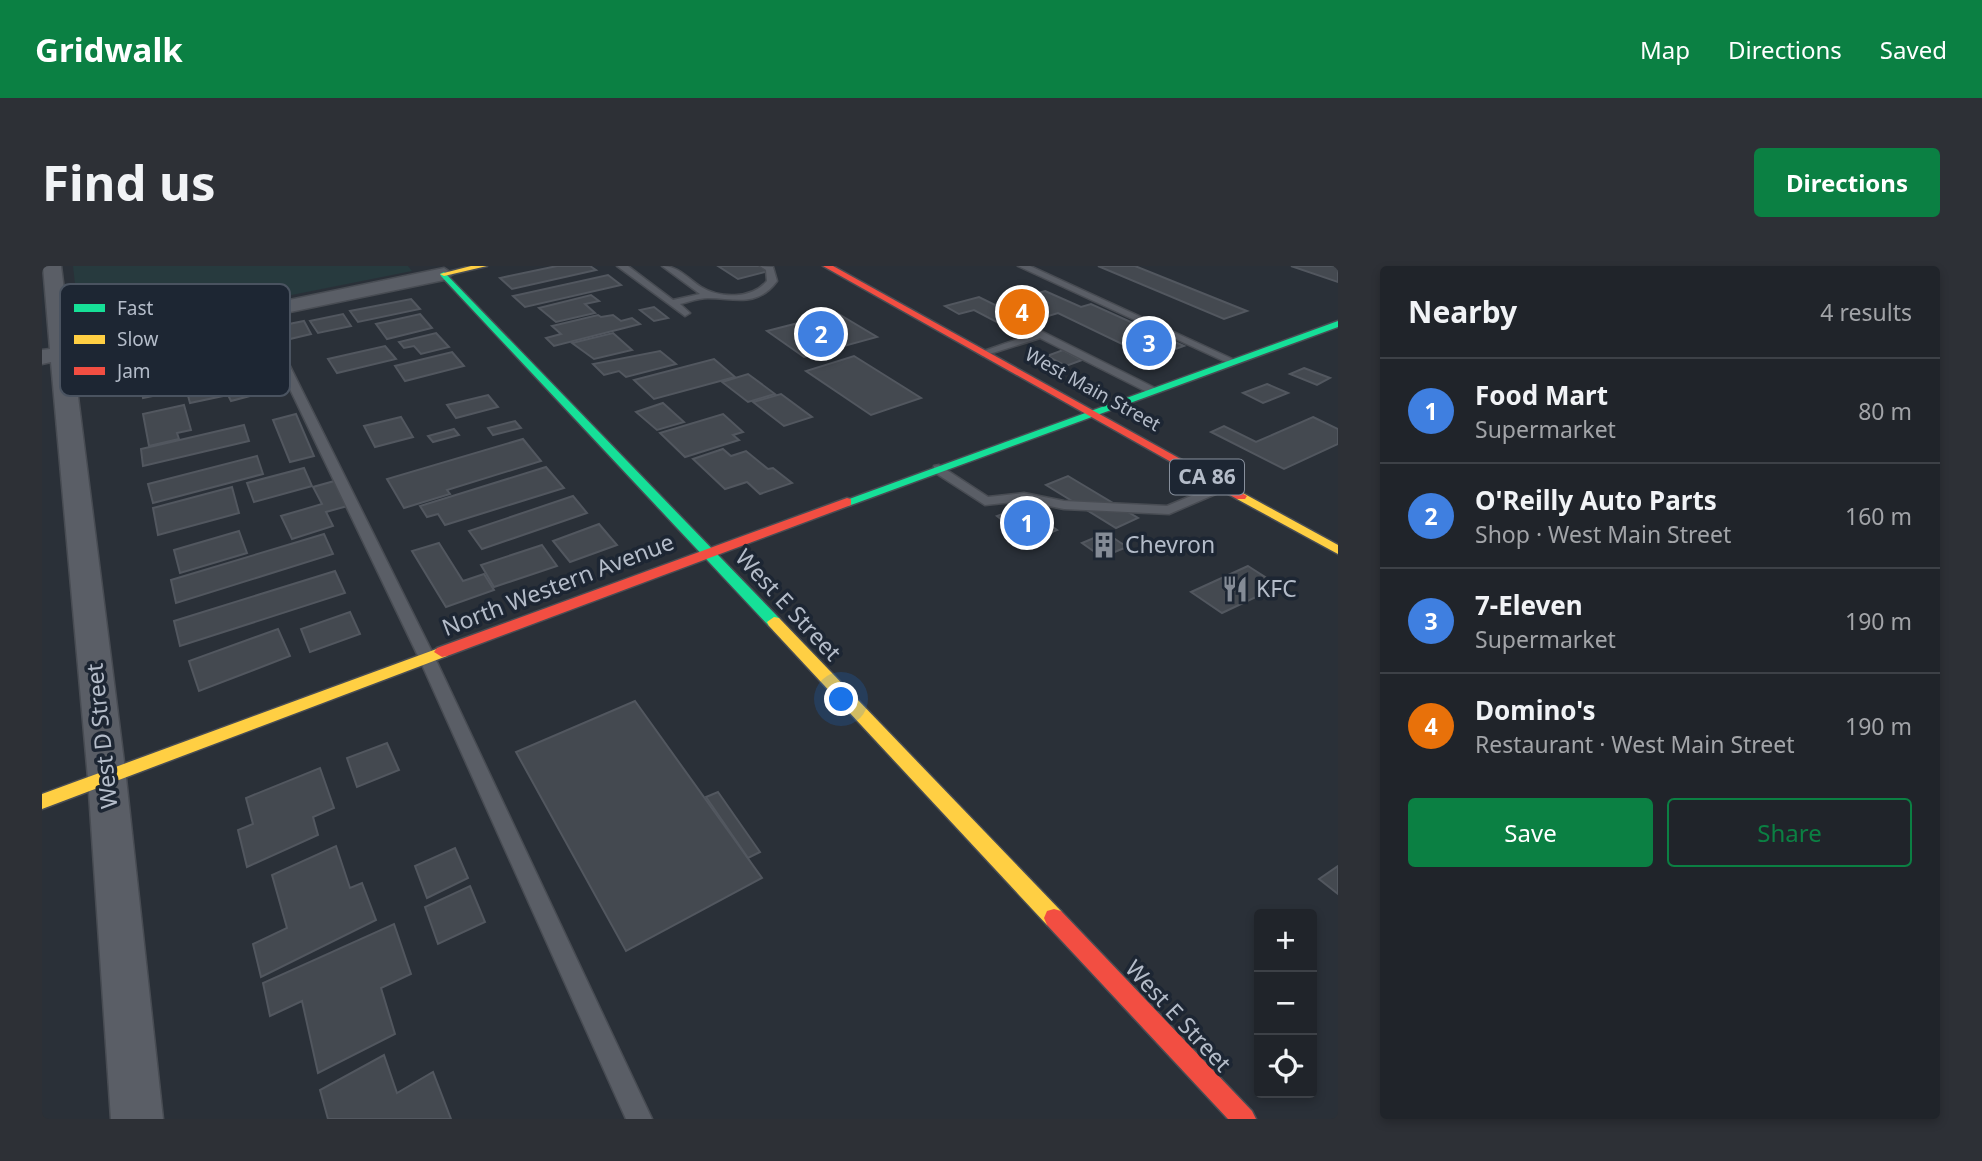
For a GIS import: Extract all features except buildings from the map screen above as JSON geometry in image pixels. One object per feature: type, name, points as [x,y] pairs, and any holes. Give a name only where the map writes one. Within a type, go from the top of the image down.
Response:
[{"type":"main road","points":[[440,270],[483,266]]},
{"type":"main road","name":"West Main Street","points":[[827,266],[1338,550]]},
{"type":"main road","name":"West E Street","points":[[440,270],[1244,1119]]},
{"type":"main road","name":"North Western Avenue","points":[[42,802],[708,553],[1338,324]]},
{"type":"street","name":"West D Street","points":[[52,266],[52,355],[107,778],[136,1119]]},
{"type":"street","points":[[290,305],[440,270]]},
{"type":"lane","points":[[622,266],[685,313]]},
{"type":"lane","points":[[667,266],[709,295]]},
{"type":"lane","points":[[672,303],[709,295],[749,295],[767,288],[772,281],[770,269],[765,266]]},
{"type":"lane","points":[[1023,266],[1234,362]]},
{"type":"lane","points":[[983,353],[1041,334],[1153,391]]},
{"type":"lane","points":[[290,378],[427,658],[639,1119]]},
{"type":"lane","points":[[939,469],[985,501],[1024,497],[1064,505],[1169,510],[1225,487]]},
{"type":"green space","points":[[73,266],[408,266],[412,271],[290,295],[290,284],[75,284]]},
{"type":"traffic: fast","points":[[444,274],[774,622]]},
{"type":"traffic: fast","points":[[847,502],[1338,324]]},
{"type":"traffic: slow","points":[[444,274],[483,266]]},
{"type":"traffic: slow","points":[[1241,496],[1338,550]]},
{"type":"traffic: slow","points":[[774,622],[1054,918]]},
{"type":"traffic: slow","points":[[42,802],[442,652]]},
{"type":"traffic: jam","points":[[827,266],[1241,496]]},
{"type":"traffic: jam","points":[[442,652],[847,502]]},
{"type":"traffic: jam","points":[[1054,918],[1244,1119]]},
{"type":"place","name":"Domino's","points":[[1022,312]]},
{"type":"place","name":"O'Reilly Auto Parts","points":[[821,334]]},
{"type":"place","name":"7-Eleven","points":[[1149,343]]},
{"type":"place","name":"Food Mart","points":[[1027,523]]},
{"type":"place","name":"Chevron","points":[[1104,545]]},
{"type":"place","name":"KFC","points":[[1235,589]]}]
